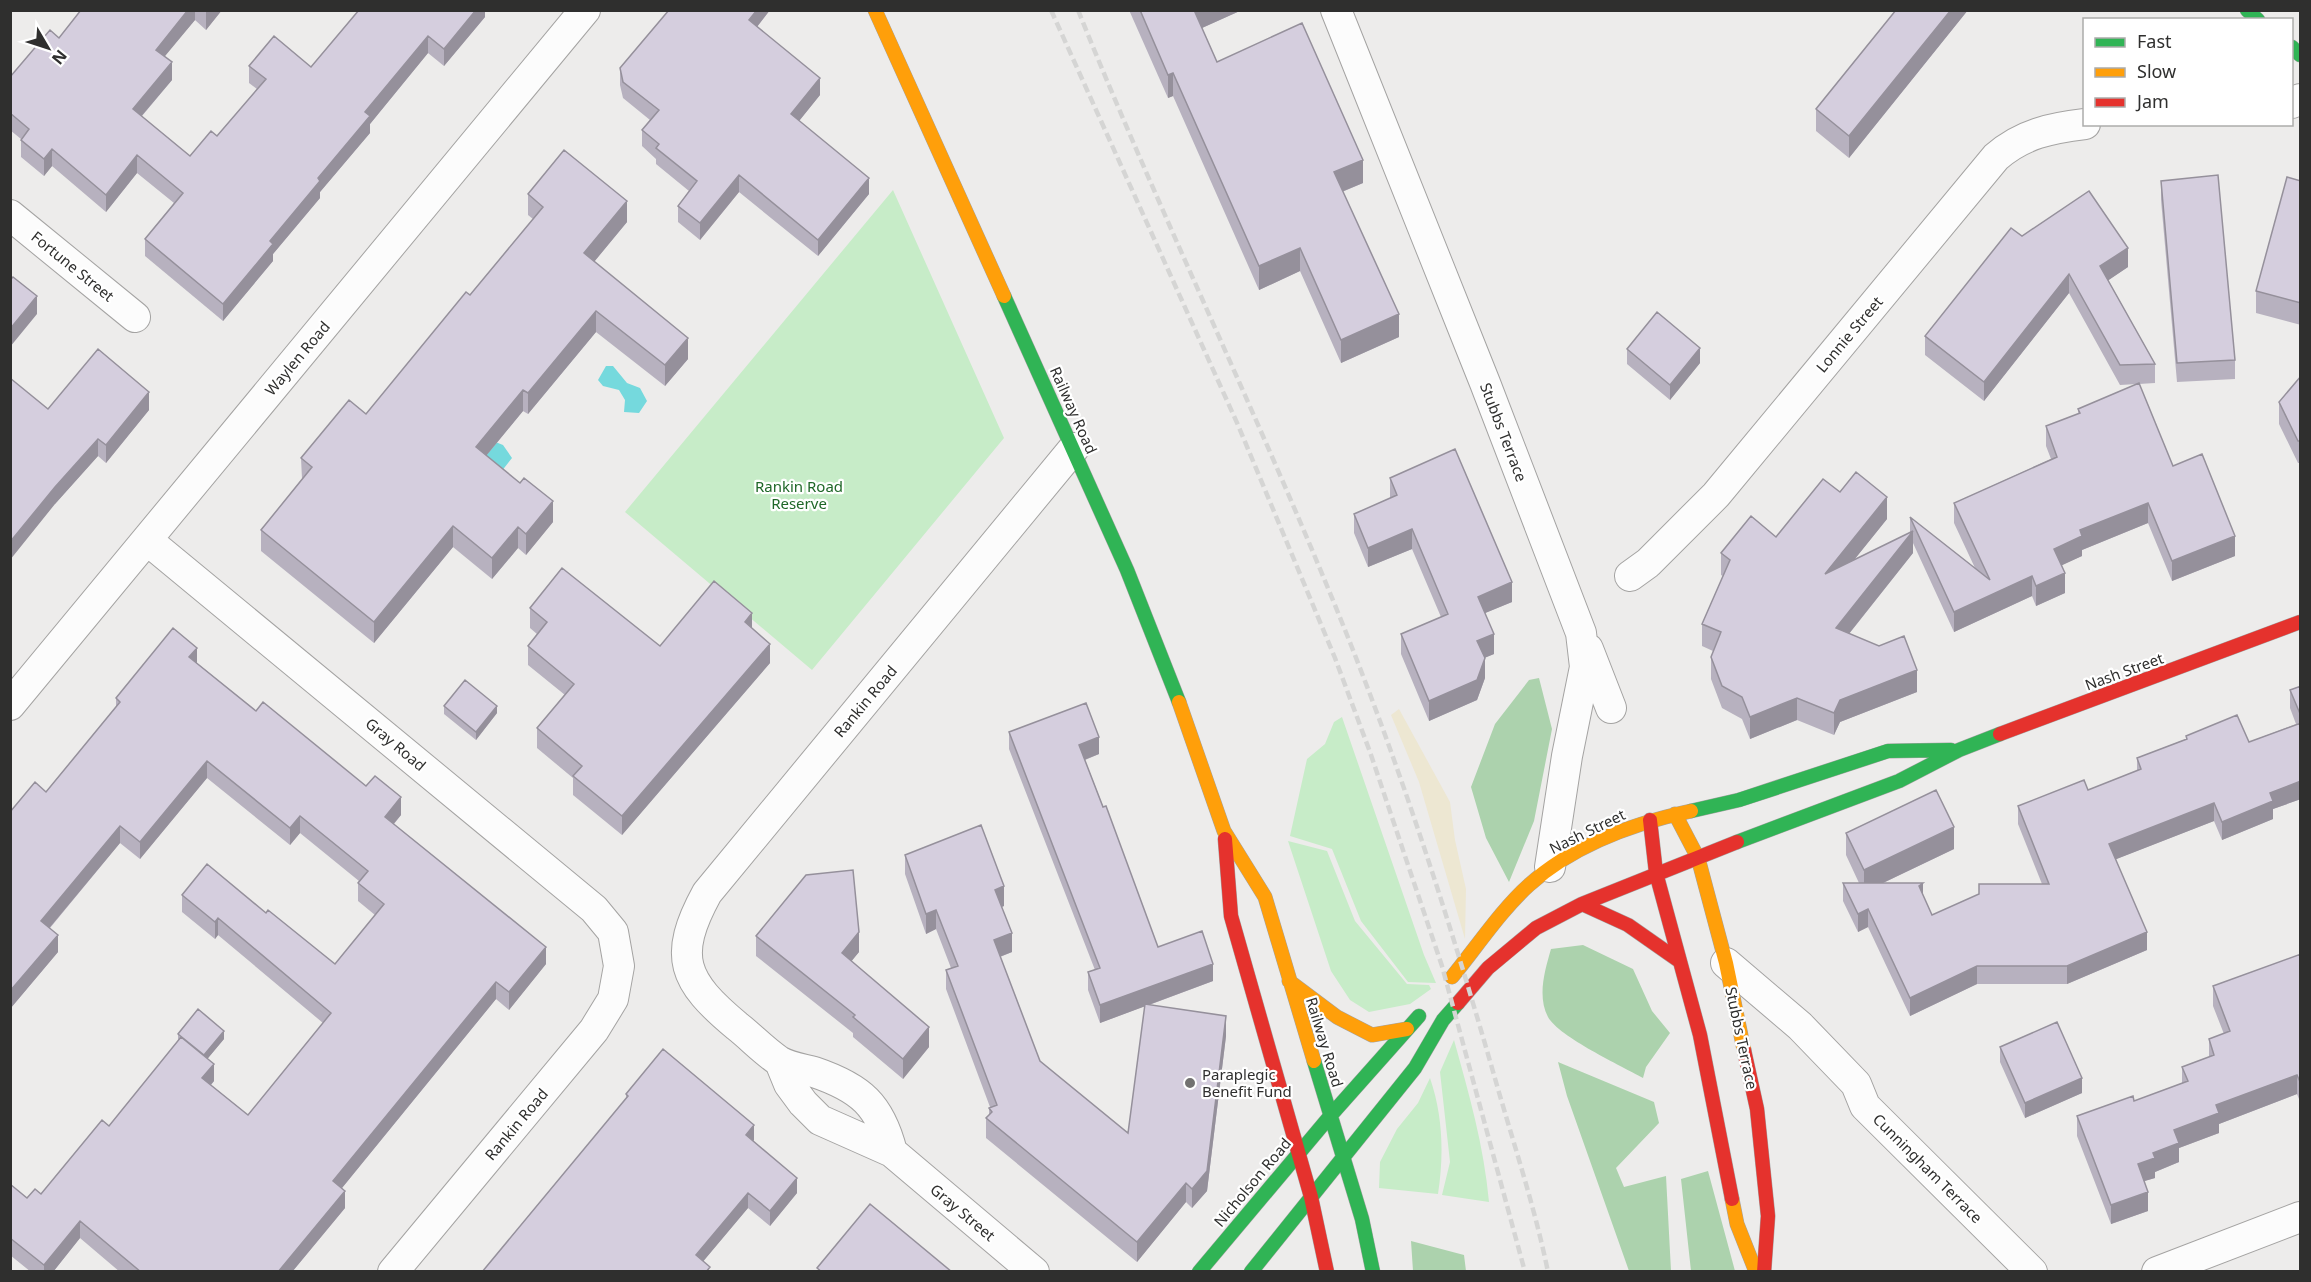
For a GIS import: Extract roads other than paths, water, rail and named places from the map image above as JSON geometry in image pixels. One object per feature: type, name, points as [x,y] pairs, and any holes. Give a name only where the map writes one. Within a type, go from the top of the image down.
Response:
[{"type":"main road","name":"Railway Road","points":[[875,10],[1127,570],[1175,689],[1224,831],[1264,897],[1362,1219],[1372,1272]]},
{"type":"main road","name":"Nash Street","points":[[1343,1156],[1415,1068],[1443,1020],[1488,968],[1536,928],[1582,904],[1656,873],[1899,781],[1959,750],[2301,622]]},
{"type":"main road","name":"Nash Street","points":[[1442,990],[1514,900],[1550,867],[1603,839],[1650,820],[1739,800],[1888,751],[1959,750]]},
{"type":"main road","name":"Stubbs Terrace","points":[[1675,814],[1698,858],[1726,963],[1757,1109],[1768,1216],[1764,1272]]},
{"type":"main road","points":[[1650,820],[1656,873],[1700,1035],[1737,1224],[1756,1272]]},
{"type":"main road","name":"Railway Road","points":[[1224,831],[1232,916],[1311,1197],[1327,1272]]},
{"type":"main road","points":[[1582,904],[1628,925],[1678,960]]},
{"type":"main road","points":[[1289,981],[1337,1017],[1372,1035],[1407,1029]]},
{"type":"main road","points":[[1331,1115],[1426,1008]]},
{"type":"main road","name":"Nicholson Road","points":[[1199,1272],[1331,1115]]},
{"type":"main road","points":[[1251,1272],[1343,1156]]},
{"type":"street","name":"Waylen Road","points":[[10,705],[585,10]]},
{"type":"street","name":"Stubbs Terrace","points":[[1336,10],[1485,383],[1581,633],[1585,667],[1567,756],[1550,867]]},
{"type":"street","name":"Lonnie Street","points":[[1630,576],[1648,563],[1716,495],[1996,157],[2012,143],[2033,133],[2083,124]]},
{"type":"street","name":"Fortune Street","points":[[10,214],[135,317]]},
{"type":"street","name":"Rankin Road","points":[[689,968],[687,945],[691,922],[707,893],[1074,448]]},
{"type":"street","name":"Gray Road","points":[[147,540],[594,909],[613,932],[619,966]]},
{"type":"street","points":[[1581,633],[1611,708]]},
{"type":"street","name":"Cunningham Terrace","points":[[1726,963],[1779,1006],[1856,1084],[1865,1106],[2032,1272]]},
{"type":"street","name":"Rankin Road","points":[[393,1272],[594,1030],[613,999],[619,966]]},
{"type":"street","name":"Gray Street","points":[[689,968],[696,986],[708,1002],[780,1062],[849,1087],[871,1103],[885,1124],[892,1152]]},
{"type":"street","name":"Gray Street","points":[[780,1062],[789,1084],[820,1120],[892,1152],[1034,1272]]},
{"type":"street","points":[[2157,1272],[2301,1217]]},
{"type":"water","points":[[606,366],[613,366],[627,383],[640,388],[647,401],[639,413],[624,412],[625,400],[619,390],[603,386],[598,380]]},
{"type":"water","points":[[483,437],[503,445],[512,458],[501,472],[463,442]]},
{"type":"railway","points":[[1051,10],[1238,425],[1335,658],[1370,752],[1442,966],[1525,1272]]},
{"type":"railway","points":[[1078,10],[1145,169],[1285,486],[1372,699],[1429,862],[1464,972],[1531,1200],[1548,1272]]},
{"type":"place","name":"Paraplegic Benefit Fund","points":[[1190,1083]]},
{"type":"park label","name":"Rankin Road Reserve","points":[[799,494]]}]
